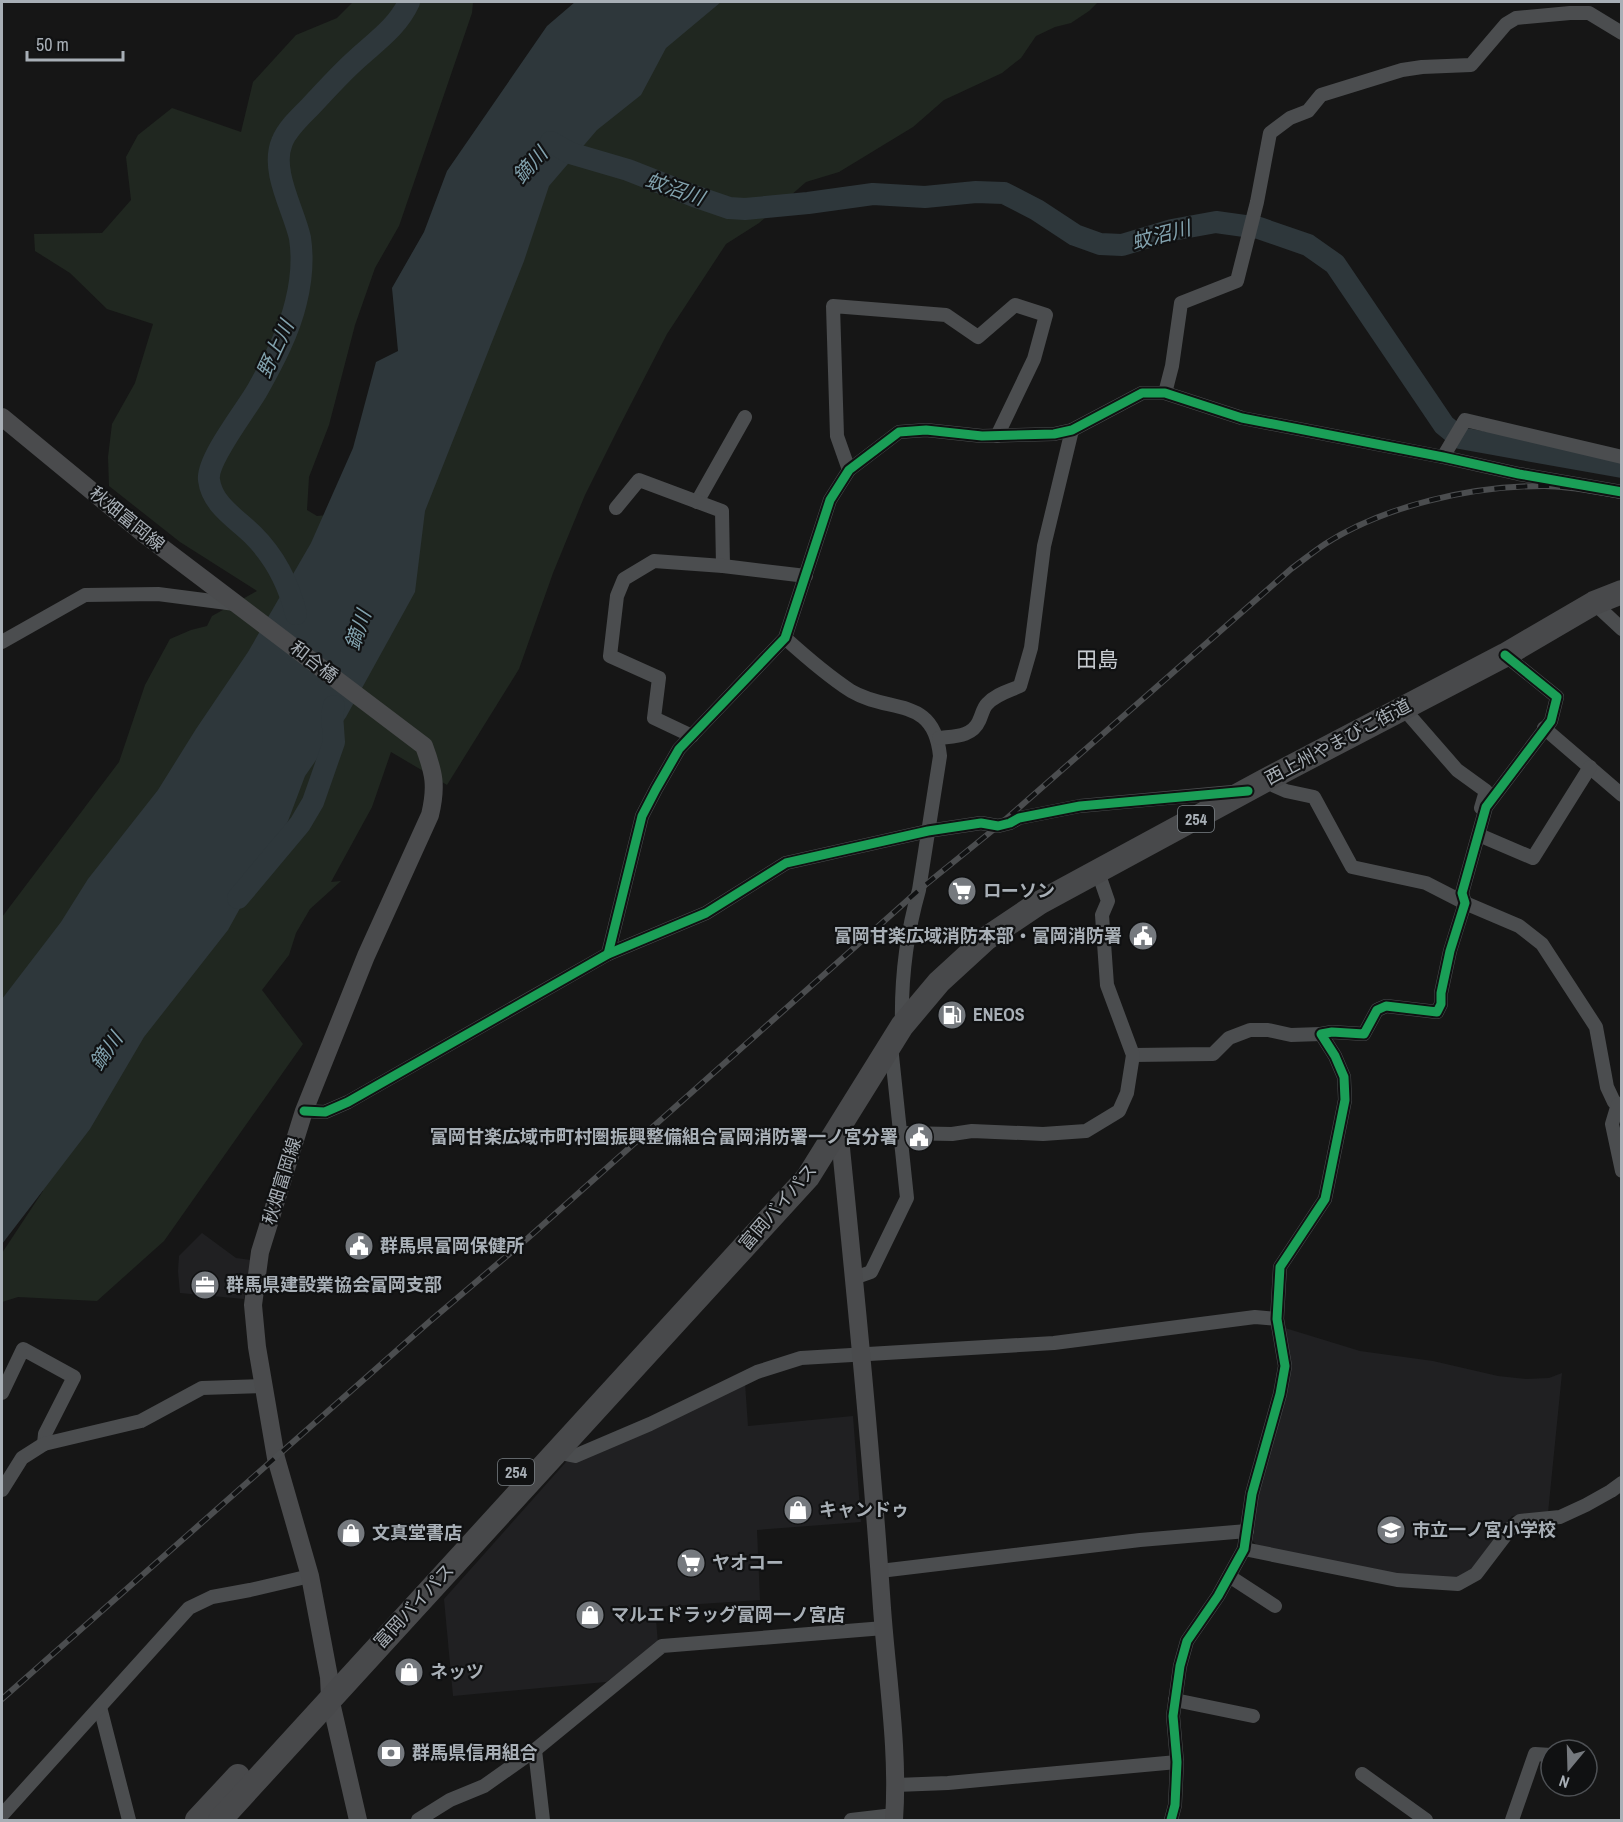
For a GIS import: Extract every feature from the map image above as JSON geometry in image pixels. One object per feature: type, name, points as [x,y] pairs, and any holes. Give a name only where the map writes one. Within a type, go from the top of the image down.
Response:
[{"type":"highway","name":"西上州やまびこ街道","points":[[839,1128],[896,1035],[939,982],[987,938],[1039,903],[1505,655],[1594,603],[1622,592]]},
{"type":"highway","name":"富岡バイパス","points":[[197,1821],[555,1452],[808,1177],[839,1128]]},
{"type":"highway","name":"富岡バイパス","points":[[220,1821],[329,1687],[796,1167],[839,1128]]},
{"type":"main road","name":"秋畑富岡線","points":[[2,417],[144,534],[255,617]]},
{"type":"main road","name":"和合橋","points":[[255,617],[373,708]]},
{"type":"main road","name":"秋畑富岡線","points":[[358,1821],[329,1687],[309,1576],[276,1458],[263,1386],[253,1305],[259,1262],[304,1111],[366,956],[430,815],[435,793],[433,770],[423,746],[373,708]]},
{"type":"main road","points":[[839,1128],[862,1354],[880,1571],[896,1785],[894,1818]]},
{"type":"street","points":[[1165,393],[1172,366],[1181,303],[1237,281],[1257,202],[1269,133],[1290,118],[1308,111],[1321,95],[1402,70],[1471,65],[1506,24],[1516,18],[1588,13],[1622,33]]},
{"type":"street","points":[[849,470],[837,436],[833,306],[946,315],[978,337],[1015,305],[1046,315],[1034,359],[996,436]]},
{"type":"street","points":[[608,954],[642,816],[679,749],[785,638],[830,500],[849,470],[899,432],[926,430],[996,436],[1054,434],[1072,430],[1142,393],[1165,393],[1242,418],[1445,452],[1520,474],[1622,492]]},
{"type":"street","points":[[698,502],[745,417]]},
{"type":"street","points":[[1445,452],[1465,420],[1622,457]]},
{"type":"street","points":[[939,738],[964,735],[973,731],[986,705],[997,696],[1020,686],[1031,648],[1044,546],[1072,430]]},
{"type":"street","points":[[616,508],[639,480],[722,511],[723,566]]},
{"type":"street","points":[[692,736],[654,718],[658,678],[610,656],[617,596],[624,579],[654,561],[723,566],[806,576]]},
{"type":"street","points":[[2,642],[85,595],[158,594],[237,604]]},
{"type":"street","points":[[1594,603],[1622,629]]},
{"type":"street","points":[[785,638],[805,656],[854,692],[921,714],[939,738],[940,756],[910,933],[896,1035],[907,1198],[871,1272],[854,1278]]},
{"type":"street","points":[[1133,1055],[1214,1054],[1229,1038],[1250,1030],[1268,1030],[1291,1035],[1332,1032],[1365,1034],[1377,1010],[1386,1006],[1437,1012],[1441,1005],[1441,993],[1450,951],[1465,903],[1462,893],[1486,807],[1551,720],[1557,697],[1505,655]]},
{"type":"street","points":[[1403,708],[1457,770],[1486,791],[1480,807],[1485,812]]},
{"type":"street","points":[[1544,728],[1622,795]]},
{"type":"street","points":[[1479,835],[1533,858],[1590,767]]},
{"type":"street","points":[[304,1111],[325,1112],[348,1102],[608,954],[706,913],[786,863],[928,831],[981,823],[998,826],[1019,818],[1080,806],[1256,786],[1314,797],[1352,867],[1426,883],[1519,926],[1542,944],[1596,1027],[1607,1087],[1614,1102],[1620,1105],[1612,1124],[1622,1171]]},
{"type":"street","points":[[901,1133],[952,1134],[972,1131],[1043,1134],[1086,1131],[1119,1111],[1127,1093],[1133,1055],[1107,985],[1102,915],[1108,901],[1098,872]]},
{"type":"street","points":[[1171,1821],[1175,1804],[1177,1762],[1173,1716],[1186,1641],[1218,1596],[1244,1549],[1252,1494],[1280,1394],[1285,1366],[1277,1319],[1280,1267],[1325,1199],[1345,1100],[1344,1077],[1335,1056],[1320,1034]]},
{"type":"street","points":[[555,1452],[575,1456],[650,1424],[757,1372],[801,1358],[1054,1343],[1255,1317],[1277,1319]]},
{"type":"street","points":[[2,1393],[23,1349],[74,1377],[45,1434],[44,1444]]},
{"type":"street","points":[[2,1490],[22,1458],[44,1444],[141,1421],[202,1388],[263,1386]]},
{"type":"street","points":[[1244,1549],[1397,1580],[1458,1584],[1476,1574],[1511,1528],[1520,1521],[1560,1516],[1586,1505],[1622,1483]]},
{"type":"street","points":[[880,1571],[1140,1540],[1247,1531]]},
{"type":"street","points":[[2,1815],[189,1608],[212,1597],[309,1576]]},
{"type":"street","points":[[1229,1576],[1275,1606]]},
{"type":"street","points":[[418,1821],[450,1800],[484,1786],[535,1750],[662,1646],[884,1628]]},
{"type":"street","points":[[1175,1700],[1253,1716]]},
{"type":"street","points":[[100,1707],[129,1821]]},
{"type":"street","points":[[535,1750],[543,1821]]},
{"type":"street","points":[[1512,1821],[1535,1754],[1539,1754]]},
{"type":"street","points":[[896,1785],[948,1783],[1177,1762]]},
{"type":"street","points":[[1362,1774],[1426,1821]]},
{"type":"street","points":[[851,1821],[894,1818]]},
{"type":"shaded area","points":[[353,2],[473,2],[472,13],[399,226],[375,268],[355,325],[329,425],[309,477],[307,510],[317,516],[328,515],[375,430],[678,2],[1098,2],[1071,23],[1055,27],[1036,36],[1021,58],[1002,73],[944,100],[913,127],[839,172],[806,182],[759,223],[726,244],[667,334],[618,429],[585,495],[553,573],[519,669],[447,785],[391,752],[372,807],[331,882],[341,881],[310,909],[296,933],[289,955],[262,990],[303,1044],[164,1241],[97,1301],[18,1297],[2,1302],[2,1253],[43,1191],[2,1175],[2,917],[119,762],[145,685],[170,639],[207,626],[212,616],[257,591],[180,542],[109,486],[108,457],[112,424],[135,383],[153,324],[107,309],[70,273],[35,251],[34,234],[102,233],[131,200],[126,157],[138,135],[172,108],[241,132],[253,82],[296,35],[337,18]]},
{"type":"shaded area","points":[[202,1233],[236,1258],[251,1260],[244,1299],[180,1293],[179,1256]]},
{"type":"shaded area","points":[[1285,1328],[1360,1351],[1433,1361],[1498,1376],[1526,1379],[1549,1378],[1562,1373],[1548,1513],[1512,1516],[1471,1570],[1454,1578],[1396,1576],[1256,1545],[1250,1537]]},
{"type":"shaded area","points":[[745,1383],[748,1426],[853,1416],[861,1522],[757,1530],[760,1600],[655,1607],[658,1644],[606,1682],[453,1696],[444,1599],[566,1462]]},
{"type":"water","points":[[575,2],[721,2],[666,48],[641,95],[597,130],[549,186],[524,261],[425,511],[415,592],[346,717],[305,776],[288,821],[228,930],[144,1037],[90,1129],[2,1244],[2,999],[61,922],[88,879],[158,790],[248,652],[311,543],[353,448],[376,362],[398,351],[392,288],[424,232],[447,171],[547,26]]},
{"type":"waterway","name":"野上川","points":[[296,614],[285,582],[268,553],[215,497],[209,480],[210,471],[220,448],[275,358],[285,336],[298,294],[301,246],[281,178],[279,153],[282,142],[294,123],[393,26],[409,2]]},
{"type":"waterway","name":"蚊沼川","points":[[551,142],[570,153],[628,170],[729,208],[745,209],[808,203],[873,194],[925,197],[976,192],[1004,193],[1037,210],[1075,235],[1100,244],[1122,245],[1172,230],[1216,222],[1259,228],[1308,245],[1335,264],[1444,425],[1460,438],[1622,467]]},
{"type":"waterway","name":"鏑川","points":[[238,898],[300,824],[313,802],[334,742],[332,714],[334,706]]},
{"type":"railway","points":[[2,1699],[429,1322],[528,1238],[919,890],[998,826],[1312,553],[1349,530],[1375,518],[1430,500],[1459,494],[1544,486],[1622,496]]},
{"type":"cycle path","points":[[608,954],[642,816],[656,789],[679,749],[785,638],[830,500],[849,470],[899,432],[926,430],[982,436],[1054,434],[1072,430],[1142,393],[1165,393],[1242,418],[1519,474],[1622,492]]},
{"type":"cycle path","points":[[1171,1820],[1175,1805],[1177,1762],[1173,1716],[1180,1666],[1187,1641],[1218,1596],[1244,1549],[1252,1494],[1280,1394],[1285,1366],[1277,1319],[1280,1267],[1325,1199],[1345,1100],[1344,1077],[1335,1056],[1321,1034],[1332,1032],[1364,1034],[1377,1010],[1386,1006],[1437,1012],[1441,1004],[1441,993],[1450,951],[1465,903],[1462,893],[1486,807],[1551,721],[1557,697],[1505,655]]},
{"type":"cycle path","points":[[304,1111],[325,1112],[348,1102],[608,954],[706,913],[786,863],[928,831],[981,823],[998,826],[1019,818],[1080,806],[1248,791]]},
{"type":"place","name":"ローソン","points":[[962,891]]},
{"type":"place","name":"富岡甘楽広域消防本部・富岡消防署","points":[[1143,936]]},
{"type":"place","name":"ENEOS","points":[[952,1015]]},
{"type":"place","name":"富岡甘楽広域市町村圏振興整備組合富岡消防署一ノ宮分署","points":[[919,1137]]},
{"type":"place","name":"群馬県富岡保健所","points":[[359,1246]]},
{"type":"place","name":"群馬県建設業協会富岡支部","points":[[205,1285]]},
{"type":"place","name":"キャンドゥ","points":[[798,1510]]},
{"type":"place","name":"市立一ノ宮小学校","points":[[1391,1530]]},
{"type":"place","name":"文真堂書店","points":[[351,1533]]},
{"type":"place","name":"ヤオコー","points":[[691,1563]]},
{"type":"place","name":"マルエドラッグ富岡一ノ宮店","points":[[590,1615]]},
{"type":"place","name":"ネッツ","points":[[409,1672]]},
{"type":"place","name":"群馬県信用組合","points":[[391,1753]]},
{"type":"district","name":"田島","points":[[1097,660]]}]
